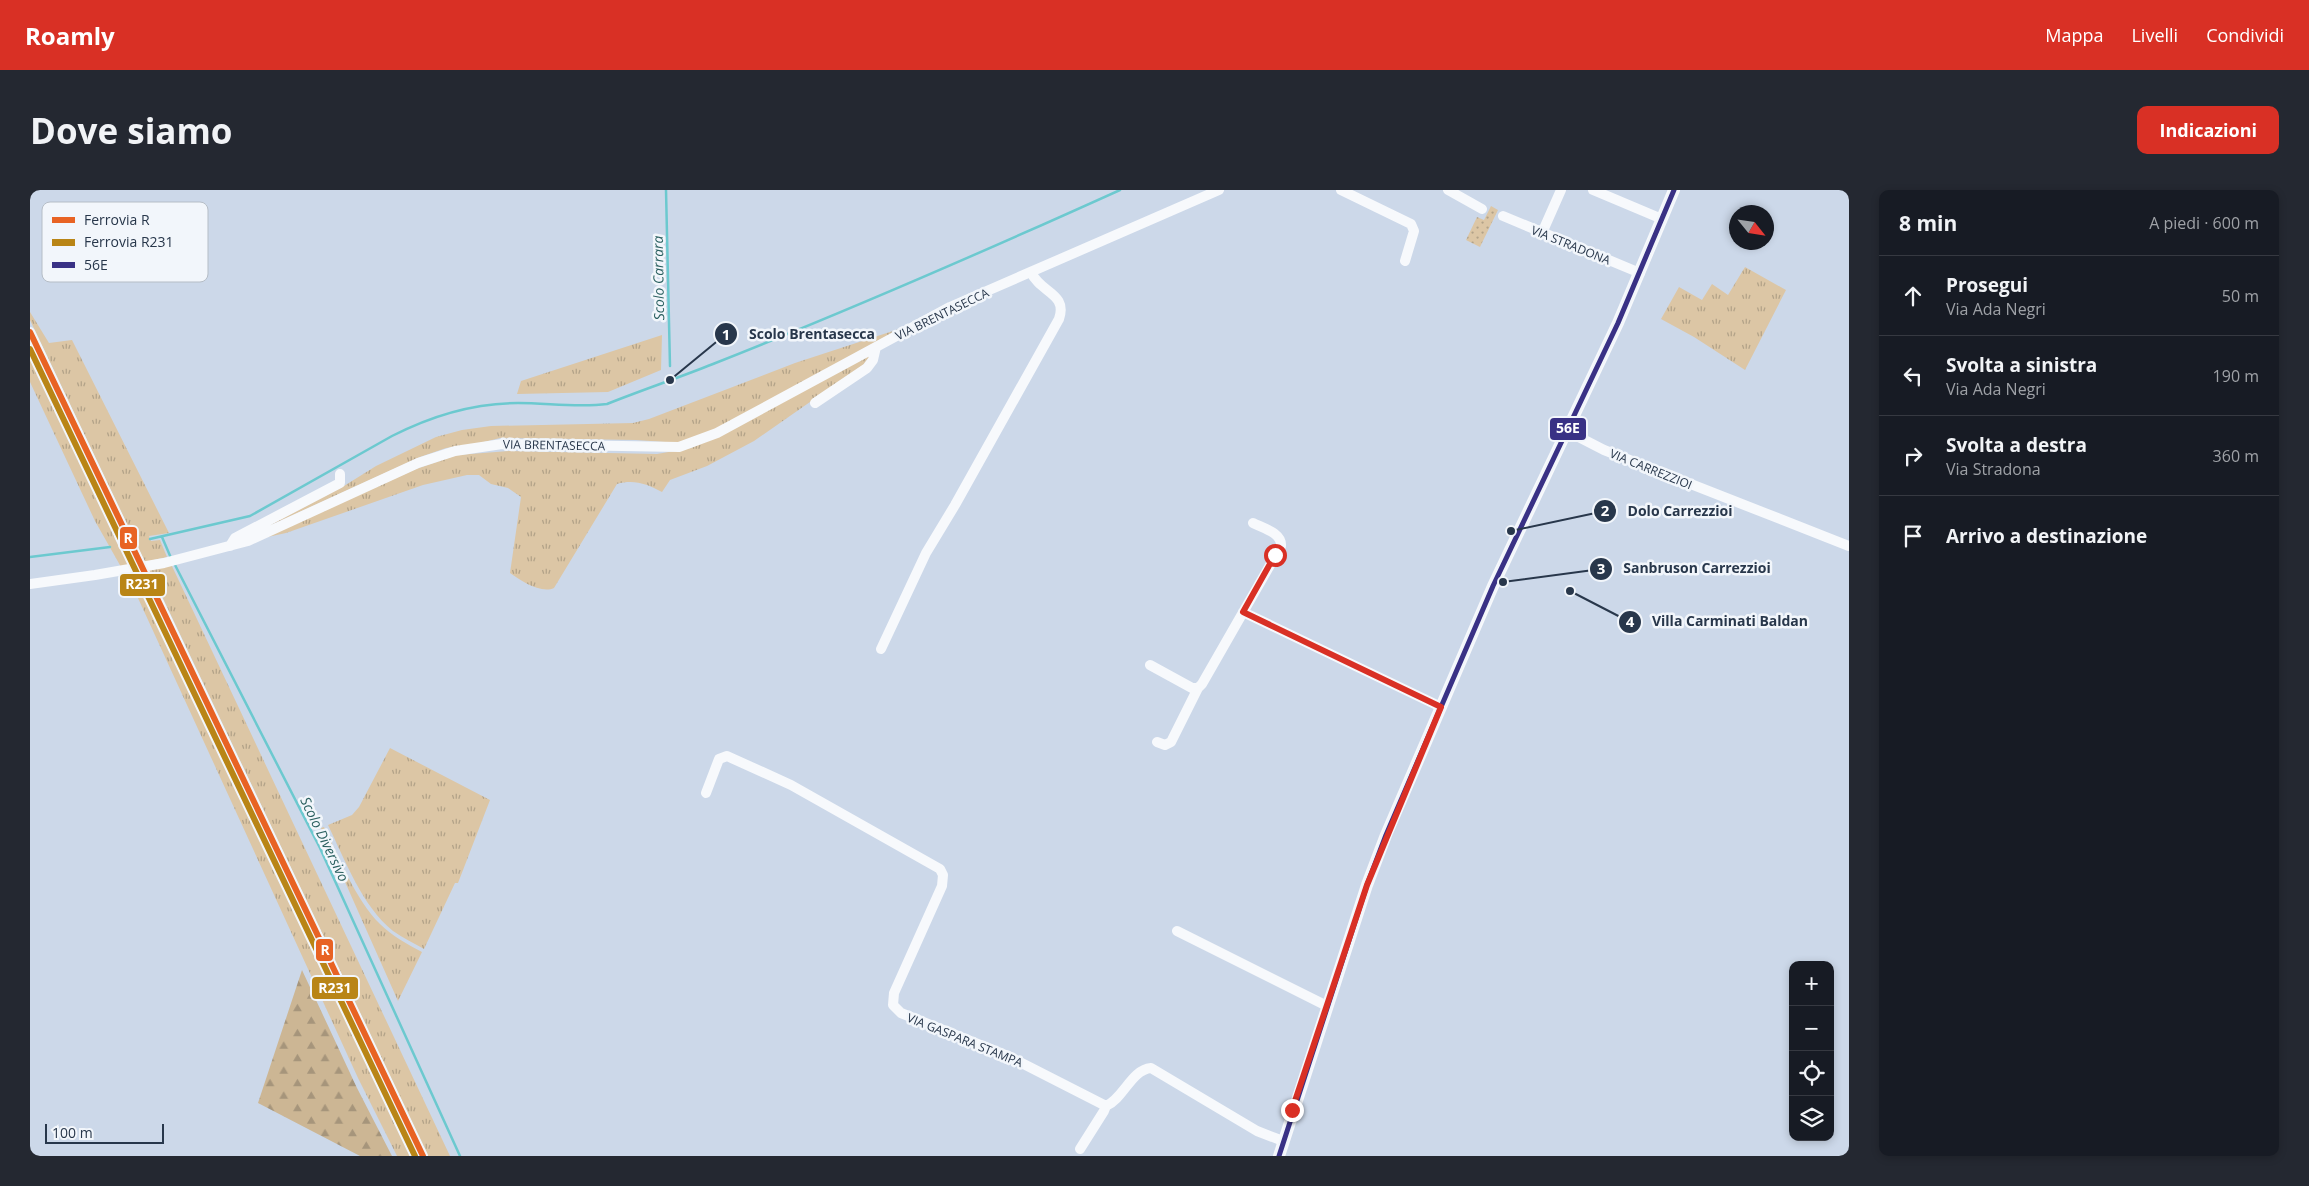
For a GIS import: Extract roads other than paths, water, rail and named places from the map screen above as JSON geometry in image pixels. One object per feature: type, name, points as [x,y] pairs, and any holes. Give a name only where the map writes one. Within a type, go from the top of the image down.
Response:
[{"type":"main road","points":[[1278,1156],[1374,865],[1497,578],[1640,273],[1674,190]]},
{"type":"street","name":"VIA BRENTASECCA","points":[[30,584],[95,576],[230,547],[248,541],[439,455],[492,445],[514,444],[679,447],[710,436],[950,307],[1219,190]]},
{"type":"street","points":[[1340,190],[1411,224],[1414,231],[1405,261]]},
{"type":"street","points":[[1448,190],[1482,209]]},
{"type":"street","points":[[1542,233],[1561,190]]},
{"type":"street","points":[[1593,190],[1662,219]]},
{"type":"street","name":"VIA STRADONA","points":[[1503,216],[1640,273]]},
{"type":"street","points":[[881,649],[930,544],[955,505],[1059,319],[1061,306],[1058,300],[1038,285],[1031,272]]},
{"type":"street","points":[[815,403],[867,368],[873,360],[876,347]]},
{"type":"street","name":"VIA CARREZZIOI","points":[[1567,431],[1604,450],[1849,546]]},
{"type":"street","points":[[230,547],[235,538],[340,483],[340,474]]},
{"type":"street","points":[[1157,742],[1165,745],[1171,742],[1198,688],[1281,546],[1282,541],[1278,536],[1253,523]]},
{"type":"street","points":[[1243,612],[1441,707]]},
{"type":"street","points":[[1150,665],[1192,688],[1198,688]]},
{"type":"street","name":"VIA GASPARA STAMPA","points":[[706,793],[714,771],[723,756],[734,758],[766,775],[791,785],[935,865],[943,875],[942,886],[894,993],[893,1005],[895,1009],[909,1017],[1010,1057],[1106,1106]]},
{"type":"street","points":[[1177,931],[1327,1006]]},
{"type":"street","points":[[1080,1149],[1106,1106],[1114,1102],[1141,1071],[1151,1068],[1257,1131],[1283,1141]]},
{"type":"waterway","name":"Scolo Carrara","points":[[666,190],[670,366]]},
{"type":"waterway","points":[[150,539],[250,516],[392,436],[422,422],[454,412],[486,405],[502,404],[529,403],[585,406],[607,404],[815,323],[968,258],[1120,190]]},
{"type":"waterway","name":"Scolo Diversivo","points":[[162,537],[171,558]]},
{"type":"waterway","points":[[30,557],[110,547]]},
{"type":"waterway","name":"Scolo Diversivo","points":[[174,563],[320,848],[460,1156]]},
{"type":"rail line","name":"R","points":[[30,332],[423,1156]]},
{"type":"rail line","name":"R231","points":[[30,349],[415,1156]]},
{"type":"place","name":"Scolo Brentasecca","points":[[670,380]]},
{"type":"place","name":"Dolo Carrezzioi","points":[[1511,531]]},
{"type":"place","name":"Sanbruson Carrezzioi","points":[[1503,582]]},
{"type":"place","name":"Villa Carminati Baldan","points":[[1570,591]]}]
